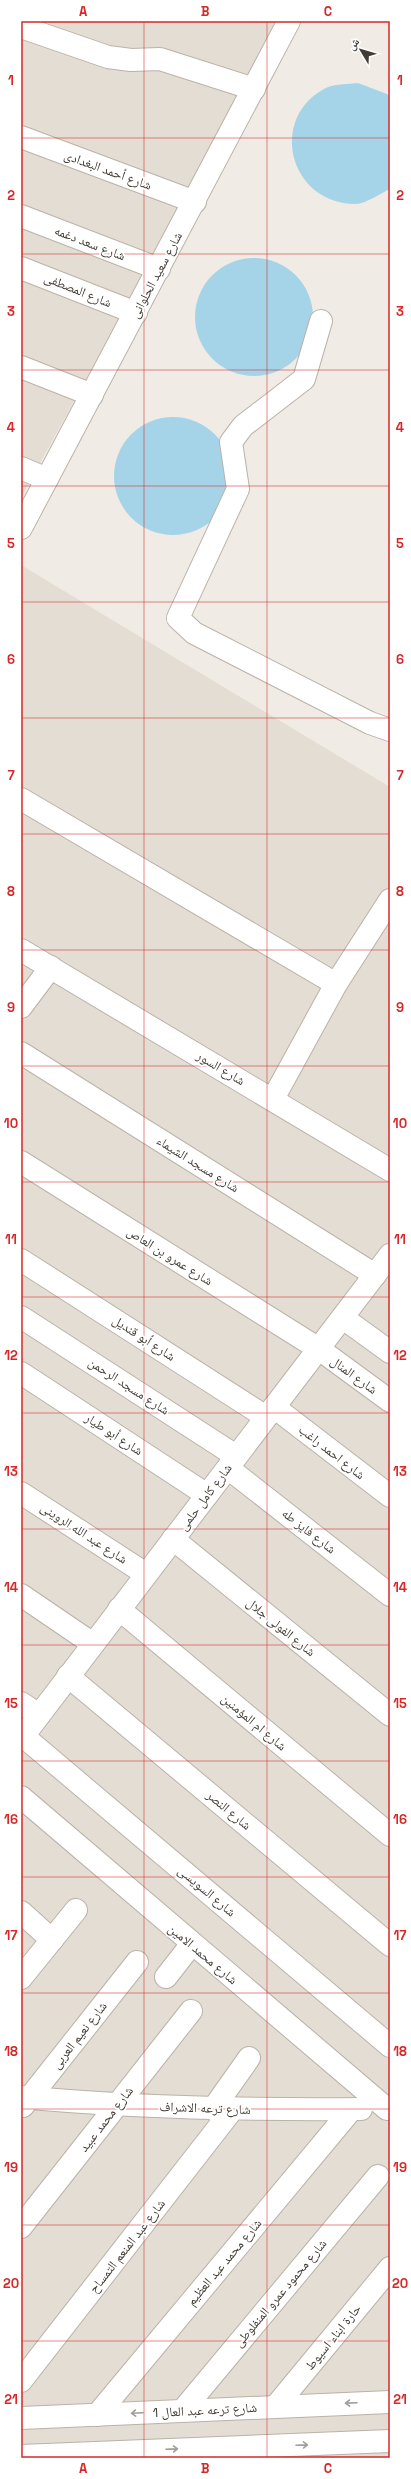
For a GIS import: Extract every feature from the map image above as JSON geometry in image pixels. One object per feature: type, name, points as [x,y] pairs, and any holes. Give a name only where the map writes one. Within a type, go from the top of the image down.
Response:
[{"type":"street","name":"شارع سعيد الحلوانى","points":[[21,528],[195,202],[289,21]]},
{"type":"street","points":[[21,28],[108,57],[131,60],[160,60],[254,89]]},
{"type":"street","name":"شارع أحمد البغدادى","points":[[21,137],[195,202]]},
{"type":"street","name":"شارع سعد دغمه","points":[[21,216],[159,269]]},
{"type":"street","name":"شارع المصطفى","points":[[21,268],[136,313]]},
{"type":"street","points":[[321,320],[304,378],[243,426],[231,442],[238,489],[178,618],[194,633],[370,723],[390,730]]},
{"type":"street","points":[[21,367],[92,395]]},
{"type":"street","points":[[21,468],[47,479]]},
{"type":"street","points":[[21,799],[336,984]]},
{"type":"street","points":[[273,1099],[336,984],[390,900]]},
{"type":"street","name":"شارع السور","points":[[21,950],[390,1170]]},
{"type":"street","points":[[21,1007],[51,967]]},
{"type":"street","name":"شارع مسجد الشيماء","points":[[21,1053],[375,1275]]},
{"type":"street","name":"شارع عمرو بن العاص","points":[[21,1162],[318,1349]]},
{"type":"street","name":"شارع كامل حلمى","points":[[22,1738],[390,1255]]},
{"type":"street","name":"شارع أبو قنديل","points":[[21,1260],[270,1412]]},
{"type":"street","name":"شارع مسجد الرحمن","points":[[21,1317],[232,1462]]},
{"type":"street","points":[[343,1318],[390,1352]]},
{"type":"street","name":"شارع المنال","points":[[318,1349],[390,1401]]},
{"type":"street","name":"شارع أبو طيار","points":[[21,1373],[207,1495]]},
{"type":"street","name":"شارع احمد راغب","points":[[270,1412],[390,1496]]},
{"type":"street","name":"شارع فايز طه","points":[[232,1462],[390,1595]]},
{"type":"street","name":"شارع عبد الله الروينى","points":[[21,1493],[146,1574]]},
{"type":"street","name":"شارع الفولى جلال","points":[[173,1539],[390,1715]]},
{"type":"street","points":[[21,1596],[93,1644]]},
{"type":"street","name":"شارع ام المؤمنين","points":[[119,1609],[390,1835]]},
{"type":"street","name":"شارع النصر","points":[[68,1676],[390,1944]]},
{"type":"street","points":[[21,1704],[39,1715]]},
{"type":"street","name":"شارع السويسى","points":[[22,1738],[390,2046]]},
{"type":"street","name":"شارع محمد الامين","points":[[21,1797],[386,2112]]},
{"type":"street","points":[[21,1978],[76,1910]]},
{"type":"street","points":[[21,1912],[52,1940]]},
{"type":"street","points":[[166,1977],[192,1945]]},
{"type":"street","name":"شارع نعيم العربى","points":[[24,2101],[137,1962]]},
{"type":"street","name":"شارع محمد عبيد","points":[[21,2227],[190,2011]]},
{"type":"street","name":"شارع عبد المنعم التمساح","points":[[21,2381],[223,2110],[249,2058]]},
{"type":"street","name":"شارع ترعه الاشراف","points":[[24,2101],[223,2110],[351,2110],[386,2112]]},
{"type":"street","name":"شارع محمد عبد العظيم","points":[[96,2415],[351,2110]]},
{"type":"street","name":"شارع محمود عمرو المنفلوطى","points":[[183,2410],[378,2176]]},
{"type":"street","name":"حارة ابناء اسيوط","points":[[276,2406],[390,2268]]},
{"type":"street","name":"شارع ترعه عبد العال 1","points":[[21,2418],[388,2400]]},
{"type":"street","points":[[21,2456],[347,2451],[390,2441]]},
{"type":"shaded area","points":[[21,21],[282,21],[21,498]]},
{"type":"shaded area","points":[[21,565],[390,787],[390,2458],[21,2458]]},
{"type":"water","points":[[358,83],[387,94],[390,97],[390,189],[369,200],[357,204],[333,200],[315,190],[301,175],[294,156],[292,137],[297,117],[309,100],[328,87]]},
{"type":"water","points":[[254,258],[277,262],[296,275],[309,294],[313,317],[309,340],[296,359],[277,372],[254,376],[231,372],[212,359],[199,340],[195,317],[199,294],[212,275],[231,262]]},
{"type":"water","points":[[173,417],[196,421],[215,434],[228,453],[232,476],[228,499],[215,518],[196,531],[173,535],[150,531],[131,518],[118,499],[114,476],[118,453],[131,434],[150,421]]}]
